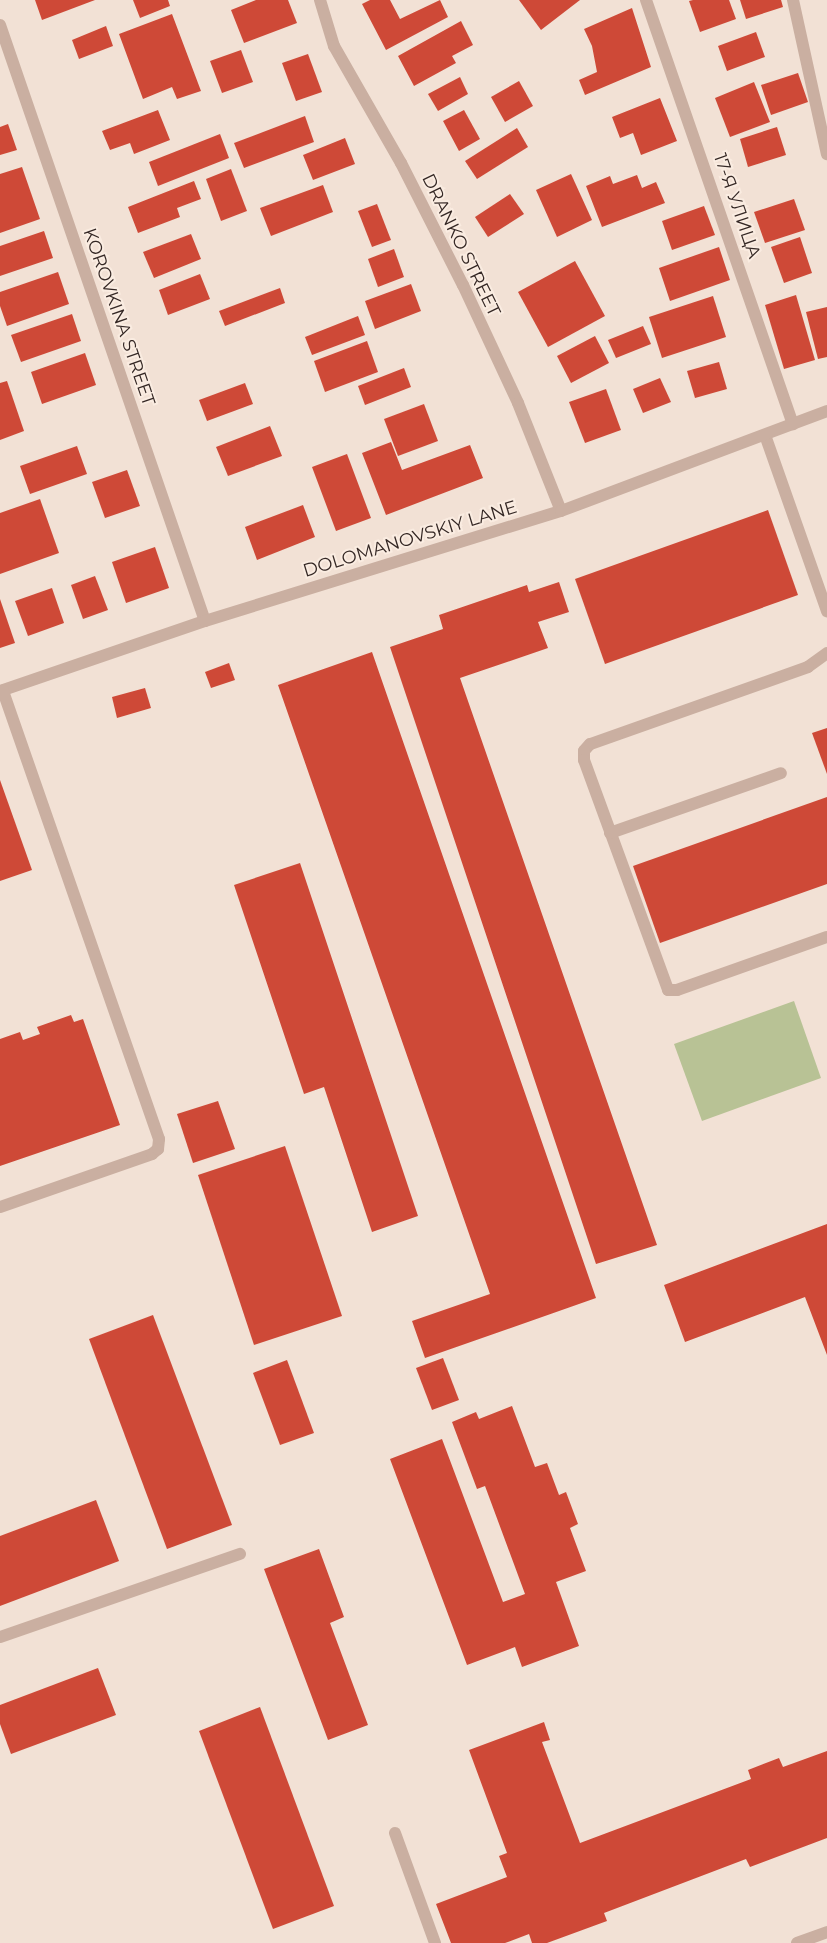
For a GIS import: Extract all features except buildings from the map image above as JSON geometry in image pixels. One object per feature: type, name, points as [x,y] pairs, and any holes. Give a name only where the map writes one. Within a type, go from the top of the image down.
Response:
[{"type":"street","name":"DRANKO STREET","points":[[320,0],[334,46],[401,163],[463,285],[518,403],[561,511]]},
{"type":"street","name":"17-Я УЛИЦА","points":[[646,0],[793,424]]},
{"type":"street","points":[[793,0],[827,154]]},
{"type":"street","name":"KOROVKINA STREET","points":[[0,25],[205,621]]},
{"type":"street","name":"DOLOMANOVSKIY LANE","points":[[2,691],[205,621],[561,511],[827,411]]},
{"type":"street","points":[[765,435],[827,610]]},
{"type":"street","points":[[827,653],[808,667],[590,744],[584,751],[584,760],[668,990],[677,990],[827,937]]},
{"type":"street","points":[[0,1207],[152,1154],[158,1149],[159,1139],[2,691]]},
{"type":"street","points":[[610,833],[781,773]]},
{"type":"street","points":[[0,1637],[240,1554]]},
{"type":"street","points":[[395,1833],[435,1943]]},
{"type":"street","points":[[797,1943],[823,1936]]},
{"type":"green space","points":[[794,1001],[821,1078],[702,1121],[674,1044]]}]
